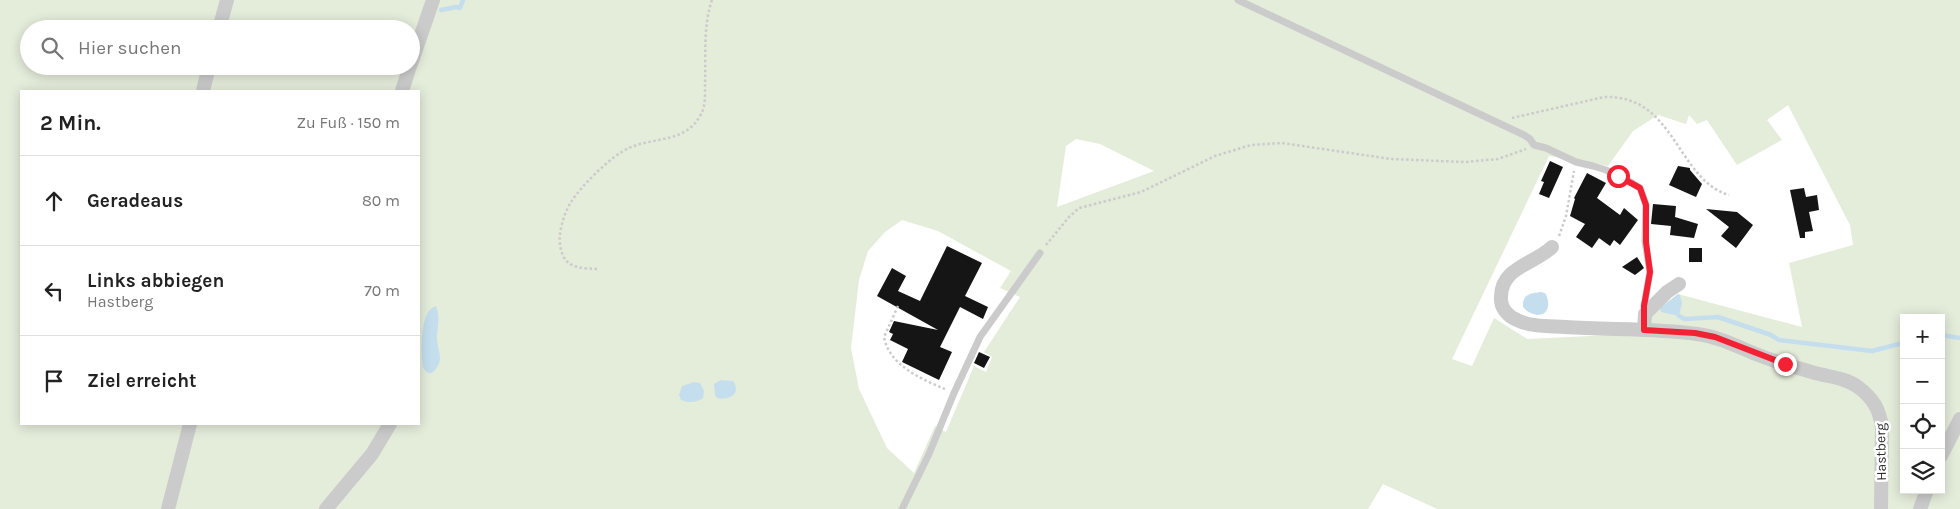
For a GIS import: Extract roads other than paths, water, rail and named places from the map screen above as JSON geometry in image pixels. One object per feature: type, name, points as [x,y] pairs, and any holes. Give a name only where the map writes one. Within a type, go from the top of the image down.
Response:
[{"type":"street","points":[[221,20],[227,0]]},
{"type":"street","points":[[420,38],[433,0]]},
{"type":"street","points":[[203,90],[207,75]]},
{"type":"street","points":[[402,90],[408,75]]},
{"type":"street","name":"Hastberg","points":[[1552,247],[1542,256],[1521,266],[1508,277],[1501,296],[1501,302],[1508,315],[1516,320],[1535,325],[1588,329],[1695,333],[1715,337],[1761,356],[1834,377],[1858,387],[1870,398],[1880,416],[1882,428],[1881,509]]},
{"type":"street","points":[[1644,330],[1645,314],[1667,292],[1679,284]]},
{"type":"street","points":[[1945,449],[1960,419]]},
{"type":"street","points":[[168,509],[190,425]]},
{"type":"street","points":[[326,509],[372,454],[389,425]]},
{"type":"street","points":[[1920,509],[1926,494]]},
{"type":"lane","points":[[1238,0],[1496,121],[1524,135],[1530,139],[1534,146],[1546,148],[1576,162],[1606,170],[1640,188],[1646,205],[1646,242],[1650,272],[1644,306],[1645,314]]},
{"type":"lane","points":[[902,509],[929,454],[954,392],[980,337],[1040,253]]},
{"type":"water","points":[[1542,292],[1546,294],[1548,303],[1547,310],[1544,313],[1541,315],[1533,314],[1523,307],[1524,299],[1528,295]]},
{"type":"water","points":[[1678,294],[1682,303],[1679,316],[1661,312],[1660,308]]},
{"type":"water","points":[[436,306],[438,317],[437,340],[440,359],[439,364],[432,373],[428,373],[423,368],[422,333],[430,309]]},
{"type":"water","points":[[721,380],[733,381],[736,390],[732,396],[721,399],[717,398],[714,384]]},
{"type":"water","points":[[694,382],[700,383],[704,391],[703,398],[692,402],[681,400],[679,395],[682,386]]},
{"type":"waterway","points":[[441,10],[460,8],[463,0]]},
{"type":"waterway","points":[[1679,316],[1685,319],[1718,317],[1771,335],[1779,340],[1872,351],[1900,344]]},
{"type":"waterway","points":[[1945,336],[1960,338]]}]
